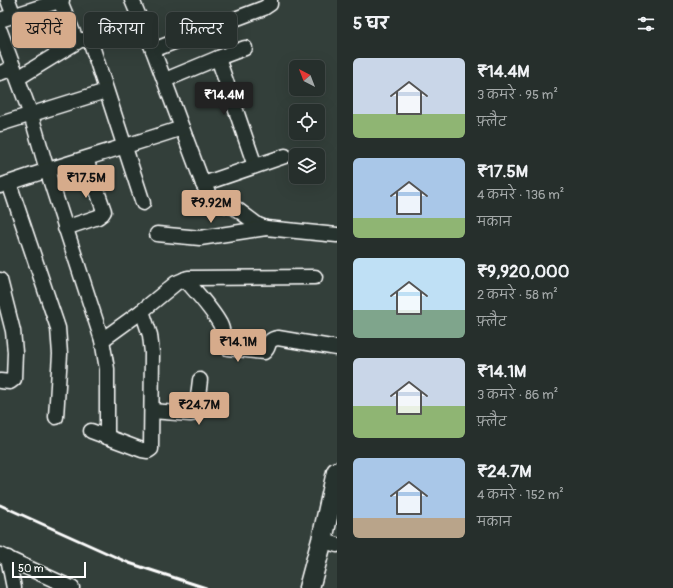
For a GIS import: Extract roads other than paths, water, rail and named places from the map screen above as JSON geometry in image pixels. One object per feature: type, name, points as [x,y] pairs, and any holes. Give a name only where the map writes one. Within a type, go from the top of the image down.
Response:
[{"type":"highway","points":[[309,588],[330,542],[337,472]]},
{"type":"street","points":[[8,0],[12,12]]},
{"type":"street","points":[[132,0],[165,80],[203,184],[213,202],[234,207],[258,225],[266,228]]},
{"type":"street","points":[[152,50],[264,8],[270,4],[270,0]]},
{"type":"street","points":[[26,12],[58,1],[77,42]]},
{"type":"street","points":[[0,20],[12,17]]},
{"type":"street","points":[[0,31],[31,115],[65,228],[102,340],[107,369],[107,437]]},
{"type":"street","points":[[0,73],[16,73],[77,42],[84,39],[88,40],[91,43],[143,202]]},
{"type":"street","points":[[165,80],[245,48]]},
{"type":"street","points":[[218,58],[255,166]]},
{"type":"street","points":[[0,124],[106,91]]},
{"type":"street","points":[[56,417],[60,354],[58,328],[4,184],[182,128]]},
{"type":"street","points":[[203,184],[285,156]]},
{"type":"street","points":[[65,228],[98,217],[104,211],[86,159]]},
{"type":"street","points":[[156,234],[200,238],[266,228],[337,235]]},
{"type":"street","points":[[102,340],[142,311],[176,283],[185,279],[232,277],[315,277]]},
{"type":"street","points":[[185,279],[219,322],[226,346],[228,348],[264,352],[267,350],[268,343],[278,338],[337,348]]},
{"type":"street","points":[[0,280],[7,331],[15,352],[14,379],[10,382],[0,381]]},
{"type":"street","points":[[91,431],[142,450],[148,451],[151,449],[152,353],[150,335],[142,311]]},
{"type":"street","points":[[152,411],[190,414],[196,413],[200,380]]},
{"type":"street","points":[[4,557],[14,588]]},
{"type":"street","points":[[4,557],[72,588]]},
{"type":"railway","points":[[0,505],[129,563],[206,588]]}]
